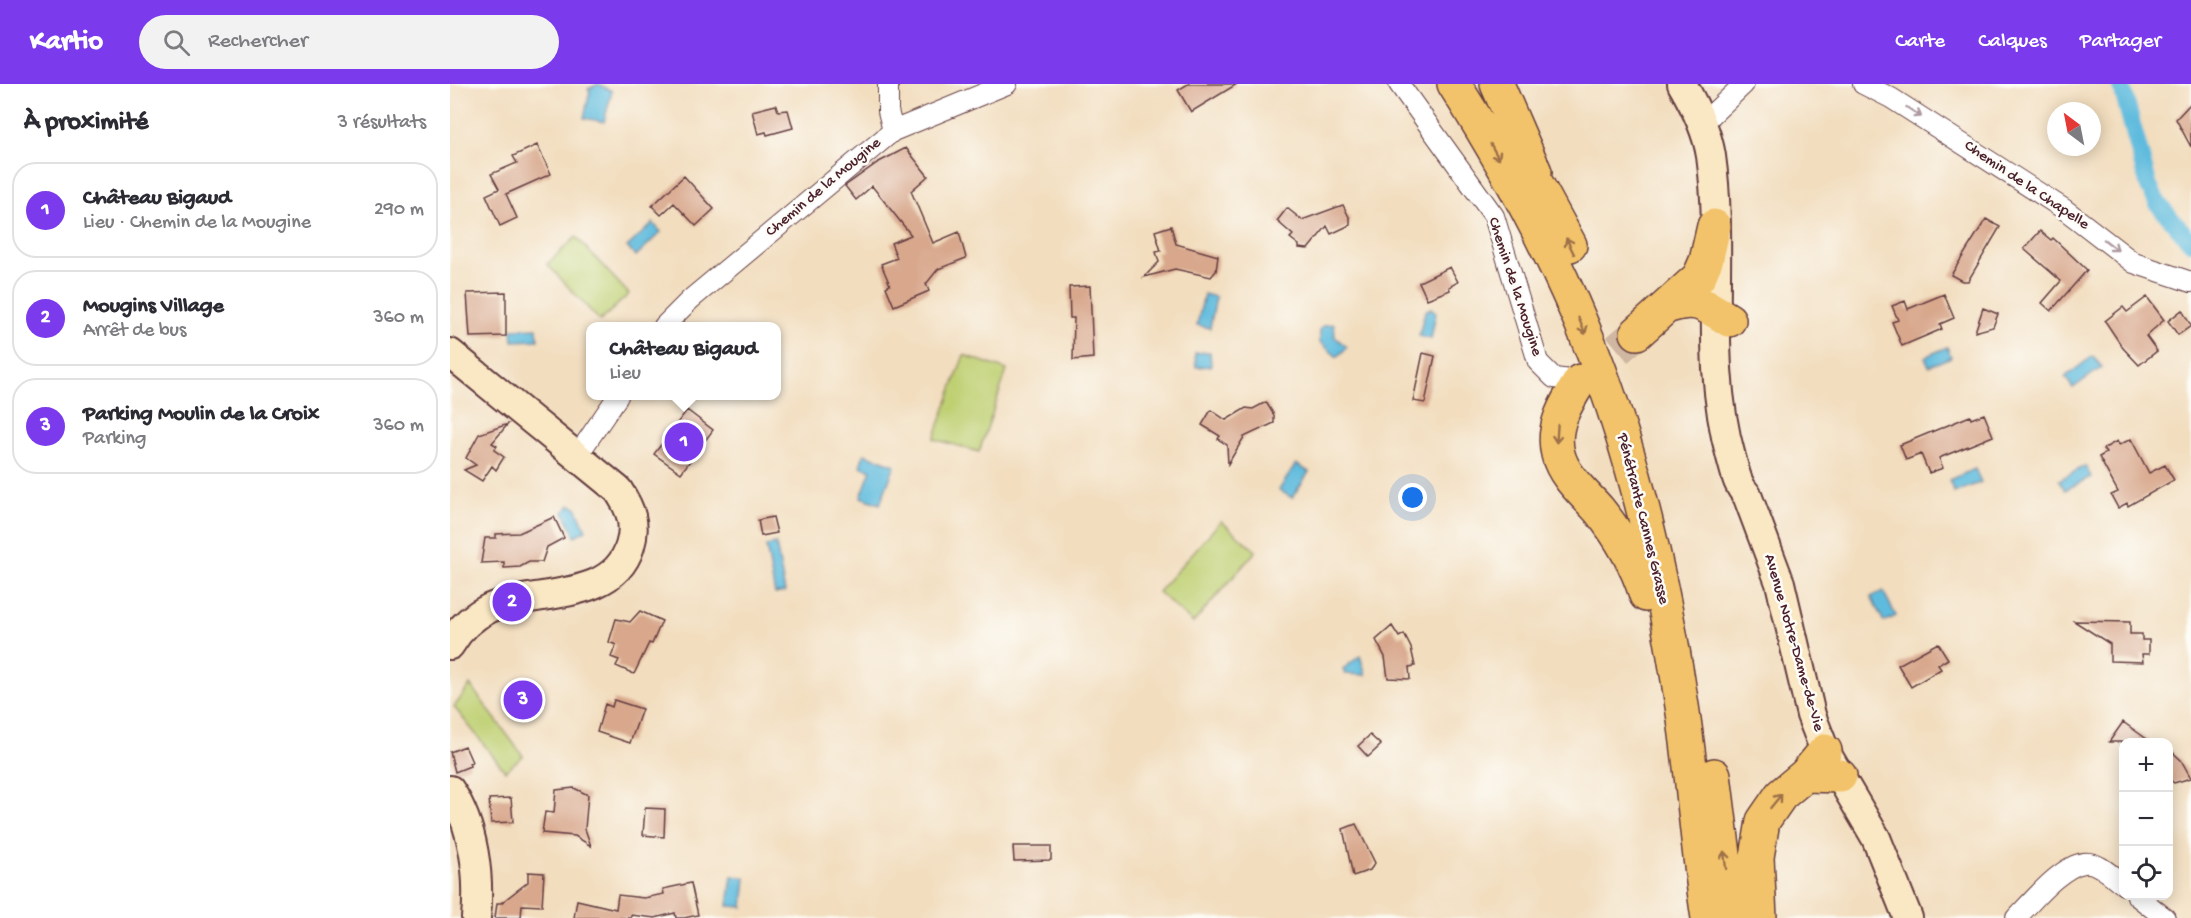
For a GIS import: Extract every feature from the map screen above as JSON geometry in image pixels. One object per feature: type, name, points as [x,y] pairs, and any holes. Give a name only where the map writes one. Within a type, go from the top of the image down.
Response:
[{"type":"highway","name":"Pénétrante Cannes Grasse","points":[[1454,84],[1533,221],[1576,310],[1633,472],[1655,563],[1682,706],[1696,807],[1701,877],[1708,918]]},
{"type":"highway","name":"Pénétrante Cannes Grasse","points":[[1480,84],[1547,198],[1606,326],[1646,439],[1668,519],[1702,685],[1732,918]]},
{"type":"highway","points":[[1497,84],[1547,198]]},
{"type":"highway","points":[[1637,333],[1669,306],[1702,270],[1714,226]]},
{"type":"highway","points":[[1669,306],[1688,300],[1702,303],[1722,316]]},
{"type":"highway","points":[[1580,381],[1566,402],[1558,422],[1558,456],[1567,472],[1612,527],[1639,572],[1650,611],[1701,877]]},
{"type":"highway","points":[[1760,918],[1757,857],[1763,821],[1781,795],[1823,767]]},
{"type":"main road","name":"Avenue Notre-Dame-de-Vie","points":[[1682,84],[1708,120],[1727,400],[1731,430],[1748,485],[1747,495],[1780,584],[1823,767],[1876,838],[1908,918]]},
{"type":"main road","name":"Avenue Notre-Dame-de-Vie","points":[[1698,84],[1723,160],[1722,316]]},
{"type":"main road","points":[[450,353],[618,490],[628,505],[634,532],[630,549],[620,565],[603,579],[584,587],[488,609],[462,628],[450,645]]},
{"type":"main road","points":[[450,790],[467,825],[473,851],[478,885],[476,918]]},
{"type":"street","points":[[888,84],[888,111],[893,131]]},
{"type":"street","name":"Chemin de la Mougine","points":[[669,322],[691,299],[893,131],[1007,84]]},
{"type":"street","name":"Chemin de la Mougine","points":[[1399,84],[1494,216],[1538,362],[1554,378],[1580,381]]},
{"type":"street","points":[[1708,120],[1744,84]]},
{"type":"street","name":"Chemin de la Chapelle","points":[[1863,84],[1891,98],[2064,209],[2134,263],[2191,282]]},
{"type":"street","points":[[577,456],[615,400]]},
{"type":"street","points":[[2016,918],[2065,871],[2085,862],[2096,866],[2119,882]]},
{"type":"street","points":[[2142,900],[2165,918]]},
{"type":"green space","points":[[576,237],[629,294],[600,321],[547,264]]},
{"type":"green space","points":[[964,355],[1007,370],[979,452],[934,439]]},
{"type":"green space","points":[[1221,521],[1256,551],[1193,623],[1158,592]]},
{"type":"green space","points":[[470,685],[523,756],[505,771],[454,707]]},
{"type":"water","points":[[598,84],[612,91],[604,122],[584,118],[590,91],[588,89]]},
{"type":"water","points":[[653,223],[661,232],[636,256],[627,247]]},
{"type":"water","points":[[1204,294],[1216,297],[1210,328],[1197,325]]},
{"type":"water","points":[[1431,308],[1436,313],[1431,339],[1419,336],[1425,311]]},
{"type":"water","points":[[1334,324],[1335,337],[1347,347],[1337,357],[1320,342],[1320,329],[1325,325]]},
{"type":"water","points":[[537,328],[538,340],[513,341],[512,329]]},
{"type":"water","points":[[1947,347],[1951,357],[1929,366],[1925,357]]},
{"type":"water","points":[[1210,352],[1211,366],[1196,367],[1195,353]]},
{"type":"water","points":[[2093,356],[2102,367],[2073,388],[2065,377]]},
{"type":"water","points":[[864,454],[895,465],[880,504],[861,497],[871,470],[860,466]]},
{"type":"water","points":[[1296,464],[1309,472],[1292,498],[1279,490]]},
{"type":"water","points":[[2085,466],[2091,477],[2065,490],[2059,480]]},
{"type":"water","points":[[1975,469],[1981,482],[1954,493],[1949,480]]},
{"type":"water","points":[[570,505],[576,507],[586,530],[575,536],[564,512]]},
{"type":"water","points":[[776,544],[785,592],[775,594],[766,546]]},
{"type":"water","points":[[1883,591],[1896,616],[1884,622],[1871,597]]},
{"type":"water","points":[[1360,656],[1366,675],[1345,674],[1343,669]]},
{"type":"water","points":[[732,876],[746,878],[743,907],[728,906]]},
{"type":"building","points":[[1188,84],[1237,84],[1191,112],[1178,90]]},
{"type":"building","points":[[2191,103],[2191,147],[2176,119]]},
{"type":"building","points":[[776,105],[778,111],[788,110],[793,128],[767,135],[766,132],[758,134],[752,111]]},
{"type":"building","points":[[537,145],[551,174],[506,194],[517,218],[500,226],[486,195],[499,189],[491,174],[517,163],[513,156]]},
{"type":"building","points":[[906,148],[928,176],[911,191],[933,243],[959,232],[966,258],[938,269],[926,284],[929,291],[894,306],[886,287],[890,285],[881,264],[897,258],[891,243],[911,235],[872,186],[856,200],[845,186],[877,163]]},
{"type":"building","points":[[684,176],[714,209],[696,226],[674,203],[661,215],[652,206]]},
{"type":"building","points":[[1343,205],[1350,219],[1350,225],[1331,234],[1327,226],[1308,249],[1299,248],[1299,245],[1290,238],[1293,235],[1277,221],[1287,208],[1302,220]]},
{"type":"building","points":[[1986,219],[2000,227],[1968,281],[1962,281],[1951,275]]},
{"type":"building","points":[[1171,226],[1176,244],[1218,256],[1216,271],[1211,277],[1175,269],[1144,277],[1159,262],[1156,252],[1161,251],[1155,231]]},
{"type":"building","points":[[2040,231],[2051,240],[2053,238],[2087,270],[2051,311],[2042,303],[2061,281],[2024,249]]},
{"type":"building","points":[[1450,267],[1458,282],[1449,287],[1450,290],[1427,299],[1419,282]]},
{"type":"building","points":[[1090,286],[1093,358],[1073,360],[1074,318],[1070,318],[1069,287]]},
{"type":"building","points":[[506,292],[506,336],[470,337],[467,293]]},
{"type":"building","points":[[1944,294],[1954,318],[1940,324],[1942,329],[1902,346],[1892,322],[1898,320],[1892,306],[1905,301],[1908,309]]},
{"type":"building","points":[[2147,297],[2164,320],[2146,336],[2157,351],[2139,365],[2123,348],[2105,321],[2123,307],[2127,312]]},
{"type":"building","points":[[1983,308],[1998,314],[1993,327],[1975,332]]},
{"type":"building","points":[[2182,310],[2191,326],[2178,335],[2168,321]]},
{"type":"building","points":[[1423,353],[1435,356],[1425,403],[1413,401]]},
{"type":"building","points":[[1266,402],[1274,415],[1274,423],[1244,437],[1228,464],[1227,445],[1218,439],[1220,436],[1202,425],[1211,410],[1226,420],[1246,408],[1253,409]]},
{"type":"building","points":[[687,410],[713,430],[681,473],[654,454]]},
{"type":"building","points":[[1984,414],[1993,436],[1939,458],[1943,468],[1929,473],[1921,454],[1906,460],[1900,445],[1970,416],[1971,419]]},
{"type":"building","points":[[508,424],[492,443],[497,446],[494,450],[504,457],[496,470],[492,466],[482,481],[464,470],[476,465],[466,458],[479,434]]},
{"type":"building","points":[[2131,439],[2149,473],[2165,465],[2174,480],[2128,506],[2127,503],[2118,508],[2111,495],[2118,492],[2099,457],[2106,453],[2103,449],[2117,441],[2119,445]]},
{"type":"building","points":[[554,517],[564,538],[547,547],[542,562],[529,562],[520,567],[504,568],[504,562],[481,563],[485,538],[496,538],[496,534],[519,533]]},
{"type":"building","points":[[773,517],[777,533],[761,536],[758,520]]},
{"type":"building","points":[[640,611],[662,621],[652,644],[649,643],[634,674],[616,666],[619,660],[611,657],[616,645],[609,642],[616,619],[630,622]]},
{"type":"building","points":[[2074,621],[2130,622],[2130,634],[2142,634],[2142,640],[2149,640],[2149,654],[2142,654],[2143,662],[2110,661],[2110,644]]},
{"type":"building","points":[[1392,626],[1399,637],[1404,634],[1411,648],[1415,666],[1409,667],[1410,679],[1388,678],[1385,657],[1376,640]]},
{"type":"building","points":[[1938,643],[1948,659],[1938,665],[1941,669],[1911,687],[1898,665]]},
{"type":"building","points":[[614,700],[642,709],[630,743],[597,732],[605,704],[612,707]]},
{"type":"building","points":[[2123,722],[2145,738],[2119,738],[2119,742],[2109,742]]},
{"type":"building","points":[[1370,735],[1381,745],[1368,757],[1358,746]]},
{"type":"building","points":[[465,746],[472,762],[469,763],[470,766],[455,772],[450,752]]},
{"type":"building","points":[[2173,753],[2181,760],[2191,778],[2174,783]]},
{"type":"building","points":[[574,788],[588,795],[585,829],[591,846],[575,836],[542,833],[545,812],[554,813],[556,790]]},
{"type":"building","points":[[511,798],[513,822],[491,823],[489,799]]},
{"type":"building","points":[[645,808],[665,809],[664,837],[643,835]]},
{"type":"building","points":[[1356,824],[1375,863],[1370,870],[1353,876],[1343,829]]},
{"type":"building","points":[[1013,846],[1051,846],[1051,860],[1014,861]]},
{"type":"building","points":[[528,872],[544,873],[542,906],[522,905],[521,918],[495,918],[497,903],[501,903],[528,882]]},
{"type":"building","points":[[691,883],[698,915],[684,918],[676,918],[675,913],[655,918],[631,915],[631,918],[574,918],[577,900],[616,909],[618,895],[644,898],[664,894],[663,889]]},
{"type":"waterway","points":[[2121,84],[2149,187],[2159,205],[2191,242]]},
{"type":"tunnel","points":[[1580,381],[1637,333]]},
{"type":"place","name":"Château Bigaud","points":[[684,442]]},
{"type":"place","name":"Mougins Village","points":[[512,602]]},
{"type":"place","name":"Parking Moulin de la Croix","points":[[523,700]]}]
